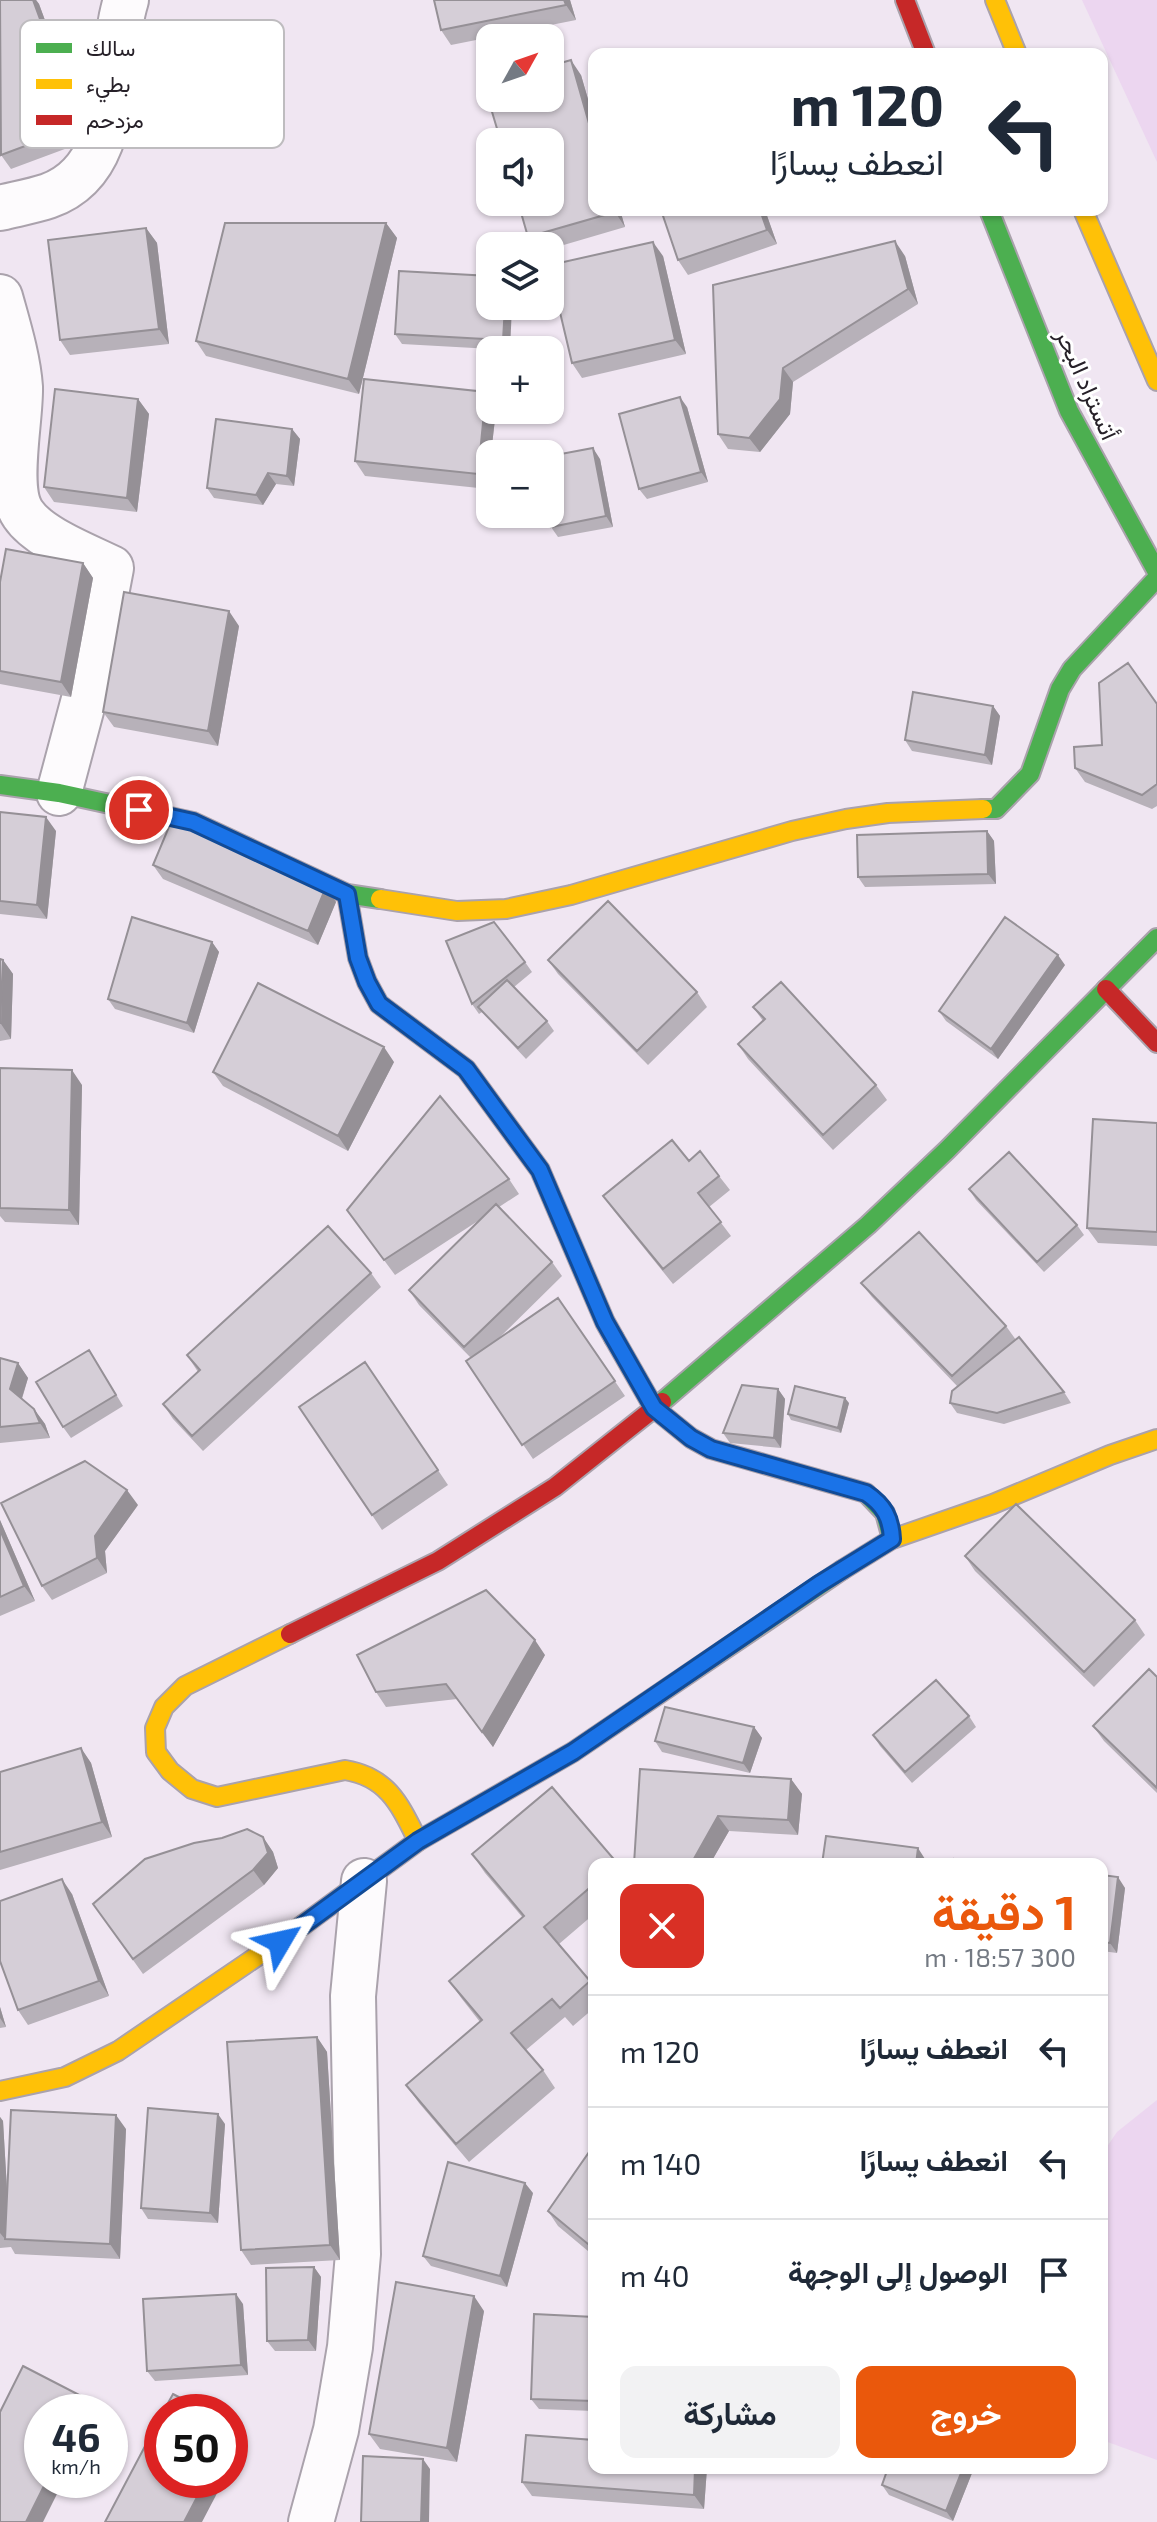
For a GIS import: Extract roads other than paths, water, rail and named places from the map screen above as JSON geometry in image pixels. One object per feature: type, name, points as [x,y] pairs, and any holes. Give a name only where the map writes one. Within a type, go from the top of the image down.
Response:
[{"type":"main road","points":[[905,0],[924,48]]},
{"type":"main road","points":[[995,0],[1015,48]]},
{"type":"main road","name":"أتستراد البحر","points":[[991,216],[1069,411],[1157,572]]},
{"type":"main road","points":[[1086,216],[1157,381]]},
{"type":"main road","points":[[0,785],[59,793],[193,822],[347,894],[457,911],[506,909],[571,895],[792,831],[846,819],[888,813],[996,809],[1030,774],[1060,689],[1072,669],[1157,578]]},
{"type":"main road","points":[[347,894],[358,958],[379,1004],[466,1069],[540,1170],[605,1322],[654,1408],[691,1438],[711,1449],[866,1493],[886,1512],[892,1539]]},
{"type":"main road","points":[[418,1841],[405,1814],[381,1781],[362,1771],[345,1770],[217,1797],[192,1789],[170,1771],[156,1752],[155,1728],[164,1707],[185,1686],[438,1561],[555,1487],[654,1408],[868,1225],[947,1150],[1157,938]]},
{"type":"main road","points":[[1106,989],[1157,1043]]},
{"type":"main road","points":[[0,2091],[65,2077],[118,2051],[280,1942],[418,1841],[573,1752],[819,1584],[892,1539],[993,1504],[1110,1455],[1157,1439]]},
{"type":"street","points":[[123,20],[126,0]]},
{"type":"street","points":[[0,208],[49,196],[65,187],[79,176],[98,148]]},
{"type":"street","points":[[0,297],[20,386],[14,492],[21,512],[34,527],[111,568],[91,673],[59,793]]},
{"type":"street","points":[[311,2522],[336,2430],[350,2347],[358,2254],[353,1996],[364,1881]]}]
